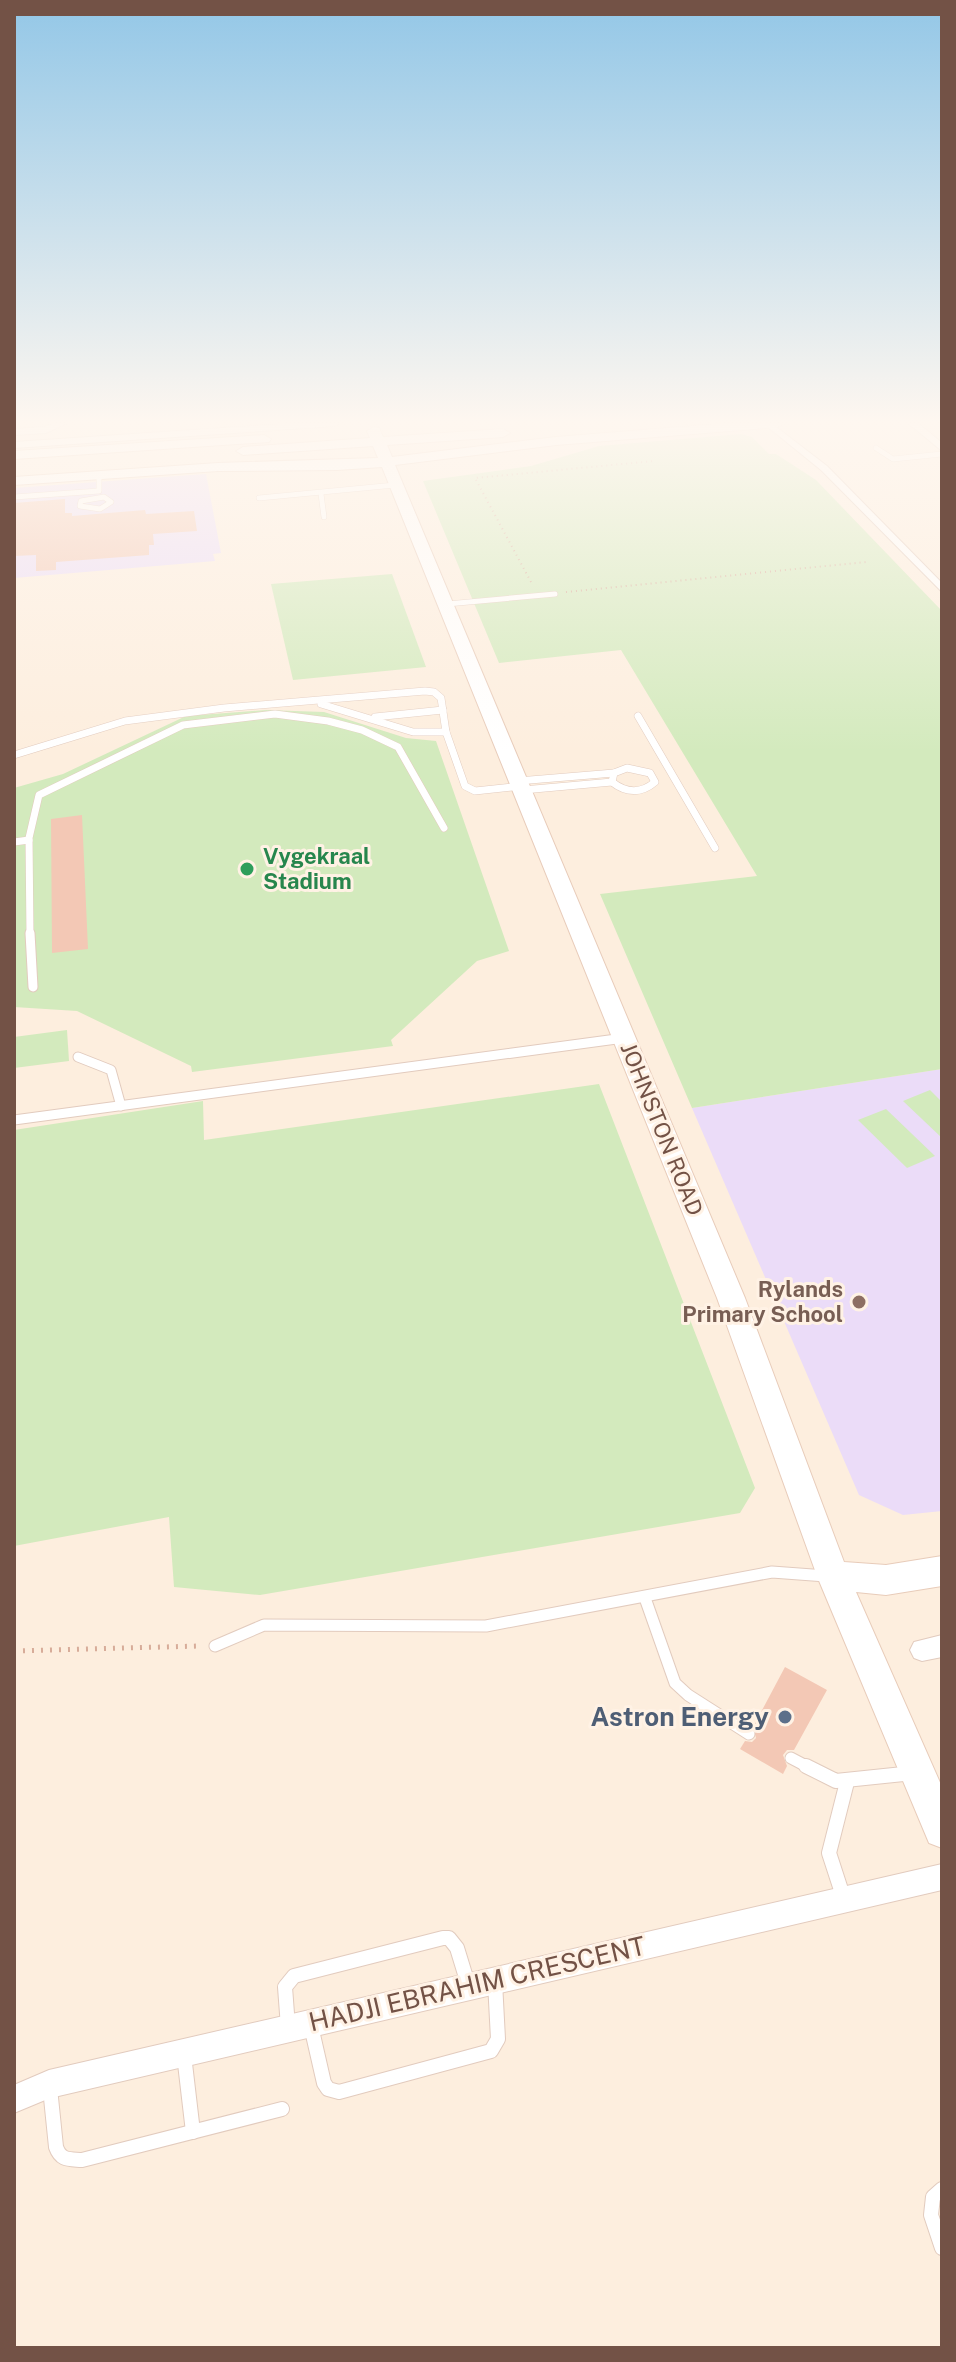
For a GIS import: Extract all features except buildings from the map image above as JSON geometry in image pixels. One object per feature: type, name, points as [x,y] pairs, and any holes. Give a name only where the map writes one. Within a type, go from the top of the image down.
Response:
[{"type":"street","name":"JOHNSTON ROAD","points":[[416,533],[731,1298],[833,1576],[942,1830]]},
{"type":"street","points":[[887,533],[942,589]]},
{"type":"street","points":[[833,1576],[886,1580],[942,1571]]},
{"type":"street","name":"HADJI EBRAHIM CRESCENT","points":[[14,2099],[49,2084],[299,2024],[942,1877]]},
{"type":"lane","points":[[447,604],[555,594]]},
{"type":"lane","points":[[14,755],[125,721],[224,708],[425,691],[434,692],[441,698],[446,732],[465,786],[475,791],[613,778],[636,768],[654,777],[673,775]]},
{"type":"lane","points":[[317,702],[413,732],[446,732]]},
{"type":"lane","points":[[367,718],[443,710]]},
{"type":"lane","points":[[33,987],[29,840],[33,809],[39,795],[183,725],[275,714],[351,727],[398,747],[444,828]]},
{"type":"lane","points":[[638,716],[715,848]]},
{"type":"lane","points":[[613,778],[622,790],[639,791],[652,786],[654,777]]},
{"type":"lane","points":[[14,842],[29,840]]},
{"type":"lane","points":[[14,1120],[624,1038]]},
{"type":"lane","points":[[78,1057],[111,1070],[121,1106]]},
{"type":"lane","points":[[215,1646],[264,1625],[486,1626],[772,1572],[833,1576]]},
{"type":"lane","points":[[645,1598],[675,1683],[749,1734]]},
{"type":"lane","points":[[791,1758],[836,1781],[918,1772]]},
{"type":"lane","points":[[844,1899],[829,1853],[847,1782]]},
{"type":"lane","points":[[443,1938],[449,1938],[482,1982],[498,2039],[491,2051],[339,2092],[328,2089],[324,2083],[285,1987],[294,1976],[443,1938]]},
{"type":"lane","points":[[184,2052],[193,2132]]},
{"type":"lane","points":[[49,2084],[55,2144],[57,2154],[62,2158],[82,2160],[282,2109]]},
{"type":"lane","points":[[942,2189],[933,2197],[931,2215],[942,2248]]},
{"type":"path","points":[[505,533],[538,595]]},
{"type":"path","points":[[555,594],[866,562]]},
{"type":"path","points":[[14,1651],[215,1646]]},
{"type":"shaded area","points":[[14,533],[217,533],[221,553],[213,554],[215,561],[14,578]]},
{"type":"shaded area","name":"Rylands Primary School","points":[[942,1069],[942,1511],[903,1515],[859,1495],[692,1108]]},
{"type":"green space","points":[[445,533],[867,533],[942,611],[942,1069],[692,1108],[600,894],[757,876],[621,650],[499,663]]},
{"type":"green space","points":[[392,574],[426,667],[293,680],[271,584]]},
{"type":"green space","name":"Vygekraal Stadium","points":[[266,710],[324,712],[406,738],[436,741],[509,951],[477,961],[391,1040],[393,1046],[192,1072],[191,1066],[77,1011],[14,1007],[14,788],[63,774],[186,716]]},
{"type":"green space","points":[[67,1030],[69,1061],[14,1068],[14,1037]]},
{"type":"green space","points":[[599,1084],[755,1488],[740,1513],[260,1595],[174,1587],[169,1517],[14,1546],[14,1130],[203,1101],[204,1140]]},
{"type":"green space","points":[[930,1090],[942,1102],[942,1138],[903,1101]]},
{"type":"green space","points":[[886,1109],[935,1156],[907,1168],[858,1120]]},
{"type":"place","name":"Vygekraal Stadium","points":[[247,869]]},
{"type":"place","name":"Rylands Primary School","points":[[859,1302]]},
{"type":"place","name":"Astron Energy","points":[[785,1717]]}]
